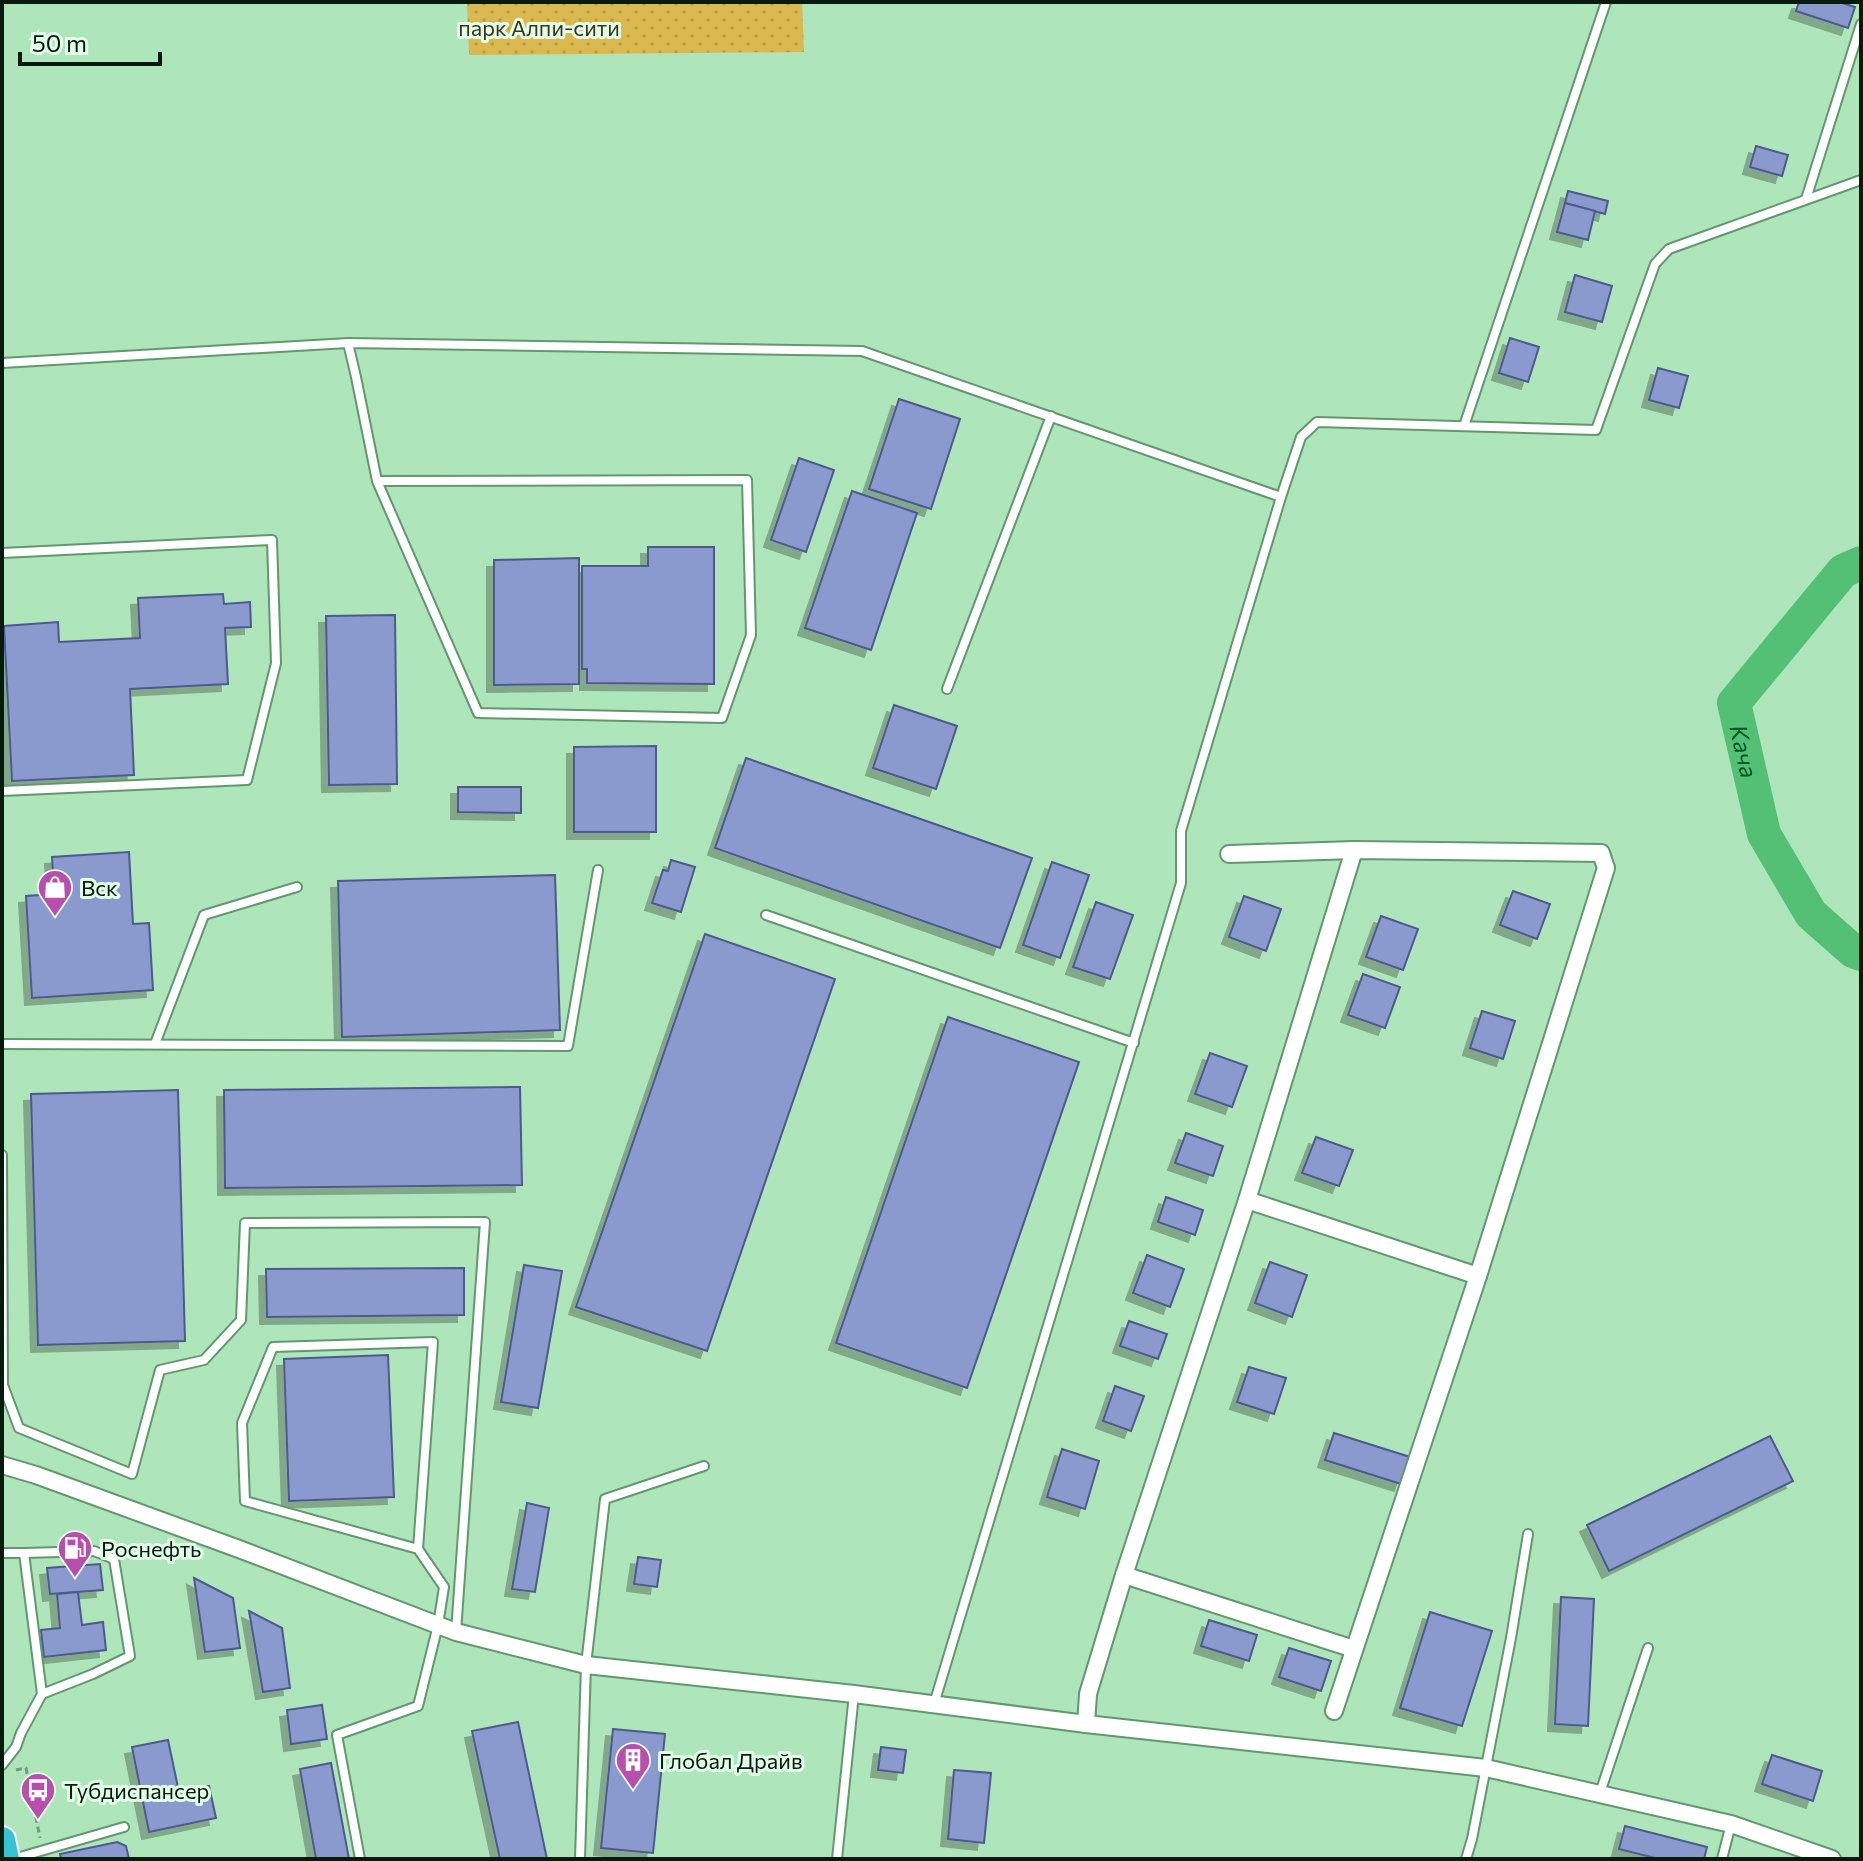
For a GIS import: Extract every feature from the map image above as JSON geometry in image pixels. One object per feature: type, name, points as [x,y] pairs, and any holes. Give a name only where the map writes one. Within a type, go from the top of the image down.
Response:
[{"type":"highway","points":[[2,1840],[6,1859]]},
{"type":"street","points":[[1229,854],[1354,850],[1601,853],[1606,868],[1478,1276],[1334,1711]]},
{"type":"street","points":[[1086,1724],[1088,1694],[1124,1575],[1247,1200],[1354,850]]},
{"type":"street","points":[[1247,1200],[1478,1276]]},
{"type":"street","points":[[2,1465],[239,1549],[456,1632],[586,1665],[1486,1768],[1731,1824],[1832,1859]]},
{"type":"street","points":[[1124,1575],[1354,1649]]},
{"type":"lane","points":[[1464,426],[1606,2]]},
{"type":"lane","points":[[1806,199],[1861,24]]},
{"type":"lane","points":[[934,1704],[1181,883],[1181,831],[1301,437],[1317,422],[1596,430],[1655,264],[1669,249],[1861,180]]},
{"type":"lane","points":[[2,363],[348,343],[862,351],[1281,497]]},
{"type":"lane","points":[[348,343],[377,481],[478,713],[722,718],[751,635],[747,480],[377,481]]},
{"type":"lane","points":[[947,689],[1051,416]]},
{"type":"lane","points":[[2,553],[272,540],[276,663],[247,780],[2,791]]},
{"type":"lane","points":[[2,1044],[568,1046],[598,870]]},
{"type":"lane","points":[[155,1044],[204,915],[297,887]]},
{"type":"lane","points":[[766,915],[1134,1043]]},
{"type":"lane","points":[[2,1155],[3,1385],[19,1428],[132,1474],[160,1370],[204,1360],[241,1320],[245,1223],[485,1222],[456,1632]]},
{"type":"lane","points":[[360,1859],[337,1735],[418,1706],[444,1587],[418,1549],[433,1342],[273,1347],[242,1423],[245,1501],[418,1549]]},
{"type":"lane","points":[[580,1859],[586,1665],[605,1499],[704,1466]]},
{"type":"lane","points":[[1466,1859],[1511,1638],[1528,1534]]},
{"type":"lane","points":[[2,1553],[94,1551],[114,1559],[130,1656],[42,1694]]},
{"type":"lane","points":[[2,1765],[16,1747],[42,1694],[24,1553]]},
{"type":"lane","points":[[1600,1793],[1648,1648]]},
{"type":"lane","points":[[837,1859],[854,1694]]},
{"type":"lane","points":[[1722,1859],[1731,1824]]},
{"type":"lane","points":[[13,1859],[124,1827]]},
{"type":"path","points":[[26,1768],[40,1838]]},
{"type":"green space","name":"парк Алпи-сити","points":[[467,2],[802,2],[804,52],[469,55]]},
{"type":"building","points":[[1799,2],[1839,2],[1855,7],[1848,28],[1796,11]]},
{"type":"building","points":[[1756,146],[1788,155],[1782,176],[1750,167]]},
{"type":"building","points":[[1568,191],[1608,201],[1605,214],[1565,203]]},
{"type":"building","points":[[1565,203],[1595,211],[1588,240],[1557,232]]},
{"type":"building","points":[[1575,275],[1612,286],[1602,322],[1565,312]]},
{"type":"building","points":[[1510,338],[1539,347],[1528,382],[1499,373]]},
{"type":"building","points":[[1658,368],[1688,376],[1679,408],[1649,400]]},
{"type":"building","points":[[899,399],[960,419],[931,509],[869,489]]},
{"type":"building","points":[[799,458],[834,470],[806,552],[771,540]]},
{"type":"building","points":[[852,491],[917,513],[871,650],[805,628]]},
{"type":"building","points":[[648,547],[714,547],[714,684],[587,683],[587,669],[582,669],[582,566],[648,566]]},
{"type":"building","points":[[579,558],[579,684],[494,685],[494,560]]},
{"type":"building","points":[[223,594],[224,604],[250,602],[251,627],[225,628],[228,684],[130,689],[134,775],[12,781],[4,626],[58,622],[59,642],[140,638],[138,598]]},
{"type":"building","points":[[395,615],[397,784],[329,785],[326,616]]},
{"type":"building","points":[[894,705],[957,726],[936,789],[873,768]]},
{"type":"building","points":[[656,746],[656,832],[574,832],[574,747]]},
{"type":"building","points":[[746,758],[1032,858],[1000,948],[715,848]]},
{"type":"building","points":[[458,787],[521,787],[521,813],[458,812]]},
{"type":"building","points":[[129,852],[133,924],[149,923],[153,990],[32,998],[26,896],[54,894],[52,857]]},
{"type":"building","points":[[671,860],[695,867],[681,912],[652,903],[663,870],[668,871]]},
{"type":"building","points":[[1052,862],[1089,875],[1060,958],[1023,945]]},
{"type":"building","points":[[555,875],[560,1030],[342,1037],[338,881]]},
{"type":"building","points":[[1513,891],[1550,904],[1537,939],[1500,925]]},
{"type":"building","points":[[1244,896],[1281,909],[1266,951],[1229,937]]},
{"type":"building","points":[[1096,902],[1133,915],[1110,979],[1073,967]]},
{"type":"building","points":[[1381,916],[1418,929],[1403,970],[1366,957]]},
{"type":"building","points":[[705,934],[835,979],[707,1351],[576,1307]]},
{"type":"building","points":[[1363,974],[1400,987],[1385,1028],[1348,1015]]},
{"type":"building","points":[[1482,1011],[1515,1021],[1503,1059],[1470,1048]]},
{"type":"building","points":[[948,1017],[1079,1062],[967,1388],[836,1343]]},
{"type":"building","points":[[1210,1053],[1247,1066],[1232,1107],[1195,1094]]},
{"type":"building","points":[[520,1087],[522,1185],[225,1188],[224,1090]]},
{"type":"building","points":[[178,1090],[185,1341],[38,1345],[31,1094]]},
{"type":"building","points":[[1186,1133],[1223,1146],[1213,1176],[1175,1163]]},
{"type":"building","points":[[1316,1137],[1353,1150],[1339,1186],[1302,1173]]},
{"type":"building","points":[[1166,1197],[1203,1210],[1195,1235],[1158,1222]]},
{"type":"building","points":[[1147,1255],[1184,1269],[1170,1307],[1133,1293]]},
{"type":"building","points":[[1270,1262],[1307,1275],[1292,1317],[1255,1303]]},
{"type":"building","points":[[524,1265],[562,1271],[538,1408],[501,1402]]},
{"type":"building","points":[[464,1268],[464,1315],[267,1317],[266,1269]]},
{"type":"building","points":[[1129,1321],[1167,1334],[1158,1359],[1120,1346]]},
{"type":"building","points":[[388,1355],[394,1497],[289,1501],[284,1359]]},
{"type":"building","points":[[1249,1367],[1286,1378],[1274,1414],[1237,1402]]},
{"type":"building","points":[[1115,1386],[1144,1396],[1131,1431],[1103,1421]]},
{"type":"building","points":[[1334,1433],[1410,1457],[1401,1484],[1325,1460]]},
{"type":"building","points":[[1770,1436],[1793,1481],[1609,1571],[1587,1525]]},
{"type":"building","points":[[1062,1449],[1099,1461],[1085,1509],[1047,1497]]},
{"type":"building","points":[[527,1503],[549,1508],[535,1592],[512,1589]]},
{"type":"building","points":[[638,1557],[661,1560],[657,1587],[634,1584]]},
{"type":"building","name":"Роснефть","points":[[100,1564],[103,1590],[50,1594],[47,1568]]},
{"type":"building","points":[[194,1578],[233,1598],[240,1648],[205,1652]]},
{"type":"building","points":[[78,1592],[82,1625],[103,1622],[106,1650],[44,1657],[41,1630],[60,1628],[57,1594]]},
{"type":"building","points":[[1561,1597],[1594,1599],[1588,1726],[1555,1724]]},
{"type":"building","points":[[249,1611],[282,1628],[290,1688],[263,1692]]},
{"type":"building","points":[[1430,1612],[1492,1631],[1462,1726],[1400,1708]]},
{"type":"building","points":[[1209,1620],[1257,1635],[1249,1661],[1201,1646]]},
{"type":"building","points":[[1289,1648],[1331,1661],[1321,1691],[1279,1677]]},
{"type":"building","points":[[322,1705],[327,1739],[291,1744],[287,1710]]},
{"type":"building","points":[[518,1722],[547,1859],[500,1859],[472,1731]]},
{"type":"building","name":"Глобал Драйв","points":[[613,1729],[665,1734],[653,1853],[601,1848]]},
{"type":"building","points":[[168,1740],[179,1792],[209,1786],[216,1818],[149,1832],[132,1747]]},
{"type":"building","points":[[881,1747],[906,1750],[903,1773],[878,1770]]},
{"type":"building","points":[[1772,1755],[1822,1771],[1813,1801],[1762,1784]]},
{"type":"building","points":[[331,1763],[349,1859],[316,1859],[300,1769]]},
{"type":"building","points":[[954,1770],[991,1773],[984,1843],[948,1839]]},
{"type":"building","points":[[1625,1826],[1707,1847],[1704,1859],[1659,1859],[1619,1849]]},
{"type":"building","points":[[117,1842],[126,1846],[129,1859],[61,1859],[60,1854]]},
{"type":"waterway","name":"Кача","points":[[1861,563],[1843,571],[1734,703],[1764,834],[1811,914],[1853,951],[1861,954]]},
{"type":"place","name":"Вск","points":[[55,918]]},
{"type":"place","name":"Роснефть","points":[[75,1579]]},
{"type":"place","name":"Глобал Драйв","points":[[633,1791]]},
{"type":"place","name":"Тубдиспансер","points":[[38,1821]]}]
